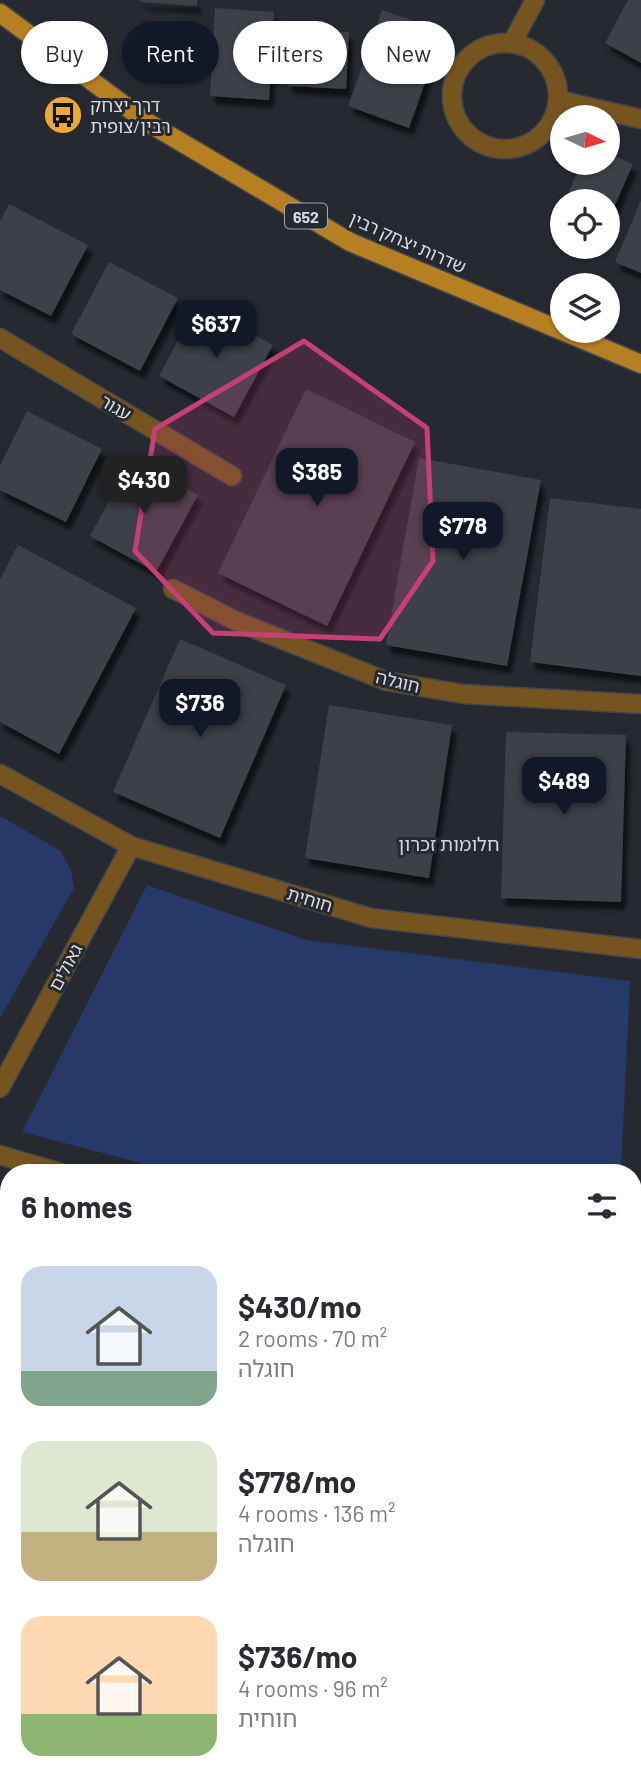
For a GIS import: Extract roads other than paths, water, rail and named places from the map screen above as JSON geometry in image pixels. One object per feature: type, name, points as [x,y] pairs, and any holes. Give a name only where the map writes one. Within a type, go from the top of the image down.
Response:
[{"type":"main road","name":"שדרות יצחק רבין","points":[[0,13],[147,122],[351,242],[641,364]]},
{"type":"street","points":[[512,43],[534,0]]},
{"type":"street","points":[[494,43],[512,43],[528,47],[541,56],[551,68],[558,83],[559,100],[555,117],[545,132],[530,144],[513,149],[495,149],[478,142],[464,131],[455,115],[452,97],[455,79],[463,62],[477,50],[494,43]]},
{"type":"street","points":[[559,100],[641,119]]},
{"type":"street","name":"עגור","points":[[0,338],[232,476]]},
{"type":"street","name":"חוגלה","points":[[173,589],[238,622],[386,681],[463,694],[641,704]]},
{"type":"street","name":"חוחית","points":[[0,774],[131,846],[371,918],[641,949]]},
{"type":"street","name":"גאולים","points":[[0,1088],[131,846]]},
{"type":"street","points":[[0,1155],[31,1164]]},
{"type":"place","name":"דרך יצחק רבין/צופית","points":[[63,115]]},
{"type":"district","name":"חלומות זכרון","points":[[449,843]]}]
